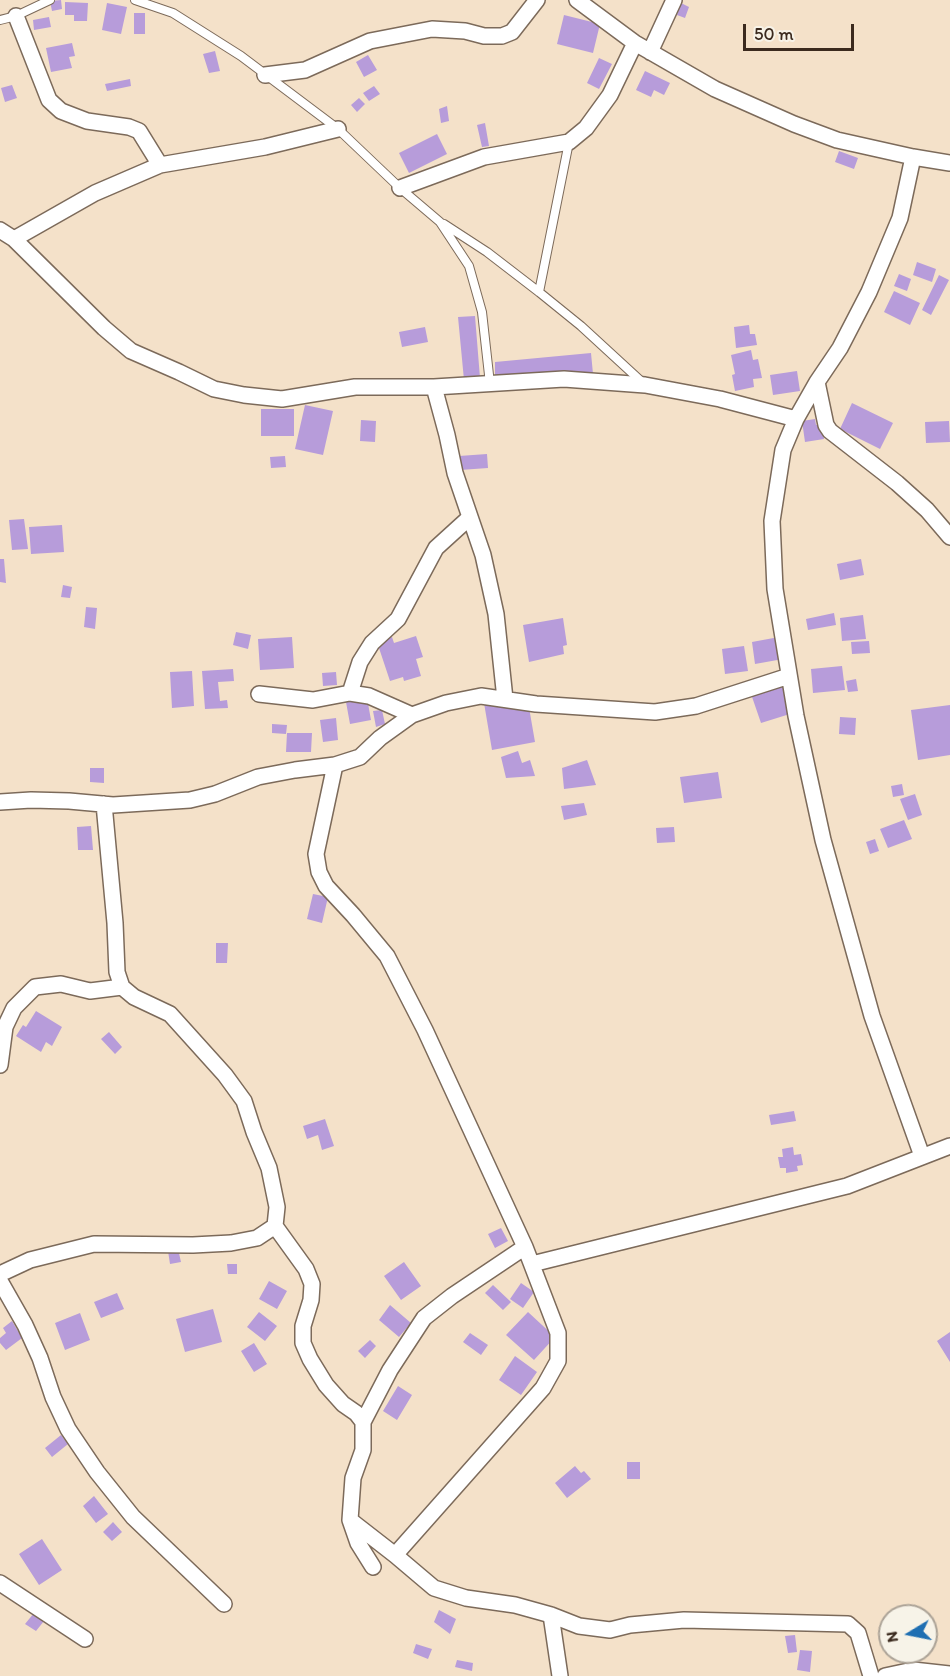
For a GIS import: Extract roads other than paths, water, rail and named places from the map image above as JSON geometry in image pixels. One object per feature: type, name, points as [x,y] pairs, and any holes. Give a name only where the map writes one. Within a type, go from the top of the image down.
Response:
[{"type":"street","points":[[265,75],[305,70],[370,41],[432,29],[502,36],[512,32],[537,0]]},
{"type":"street","points":[[577,0],[650,52],[715,89],[794,124],[837,141],[950,163]]},
{"type":"street","points":[[650,52],[674,0]]},
{"type":"street","points":[[16,16],[49,100],[61,111],[87,121],[129,127],[139,131],[160,165]]},
{"type":"street","points":[[399,188],[484,157],[569,142],[586,128],[610,95],[635,43]]},
{"type":"street","points":[[14,239],[95,193],[160,165],[265,147],[338,129]]},
{"type":"street","points":[[913,157],[900,218],[869,292],[840,348],[796,419],[783,450],[772,521],[775,589],[789,676],[825,850],[872,1016],[922,1156]]},
{"type":"street","points":[[0,230],[14,239],[130,351],[214,389],[282,399],[356,387],[434,387],[564,379],[645,385],[720,399],[796,419]]},
{"type":"street","points":[[817,382],[826,425],[830,431],[897,483],[927,510],[950,537]]},
{"type":"street","points":[[434,387],[455,473],[483,555],[496,614],[505,699]]},
{"type":"street","points":[[350,693],[360,662],[372,643],[398,619],[436,548],[469,518]]},
{"type":"street","points":[[0,802],[69,801],[104,804],[190,800],[215,794],[258,777],[335,765],[360,757],[380,738],[412,715],[481,696],[536,704],[655,711],[696,706],[789,676]]},
{"type":"street","points":[[259,694],[313,700],[350,693],[369,696],[412,715]]},
{"type":"street","points":[[335,765],[316,854],[318,872],[326,886],[387,956],[425,1030],[525,1247],[558,1333],[558,1361],[543,1388],[395,1555]]},
{"type":"street","points":[[104,804],[116,922],[117,972],[122,987],[134,997],[170,1014],[225,1075],[244,1101],[269,1168],[277,1207],[275,1226],[306,1269],[312,1284],[311,1300],[303,1326],[303,1343],[326,1385],[363,1422]]},
{"type":"street","points":[[0,1065],[5,1026],[14,1008],[34,987],[61,984],[90,991],[122,987]]},
{"type":"street","points":[[532,1264],[847,1186],[950,1146]]},
{"type":"street","points":[[0,1274],[30,1260],[94,1244],[231,1243],[257,1238],[275,1226]]},
{"type":"street","points":[[373,1568],[358,1543],[350,1520],[353,1478],[363,1450],[363,1422],[390,1370],[424,1318],[452,1296],[525,1247]]},
{"type":"street","points":[[0,1281],[25,1324],[68,1429],[97,1472],[133,1516],[224,1604]]},
{"type":"street","points":[[350,1520],[434,1588],[466,1598],[515,1605],[579,1626],[610,1630],[630,1624],[684,1620],[848,1624],[858,1633],[871,1676]]},
{"type":"street","points":[[0,1583],[85,1639]]},
{"type":"street","points":[[551,1615],[560,1676]]},
{"type":"street","points":[[885,1676],[913,1670],[950,1674]]},
{"type":"lane","points":[[0,20],[16,16],[50,0]]},
{"type":"lane","points":[[135,0],[173,13],[241,56],[338,129],[399,188],[440,222],[487,252],[539,292],[581,326],[645,385]]},
{"type":"lane","points":[[539,292],[569,142]]},
{"type":"lane","points":[[440,222],[469,266],[482,312],[490,384]]}]
